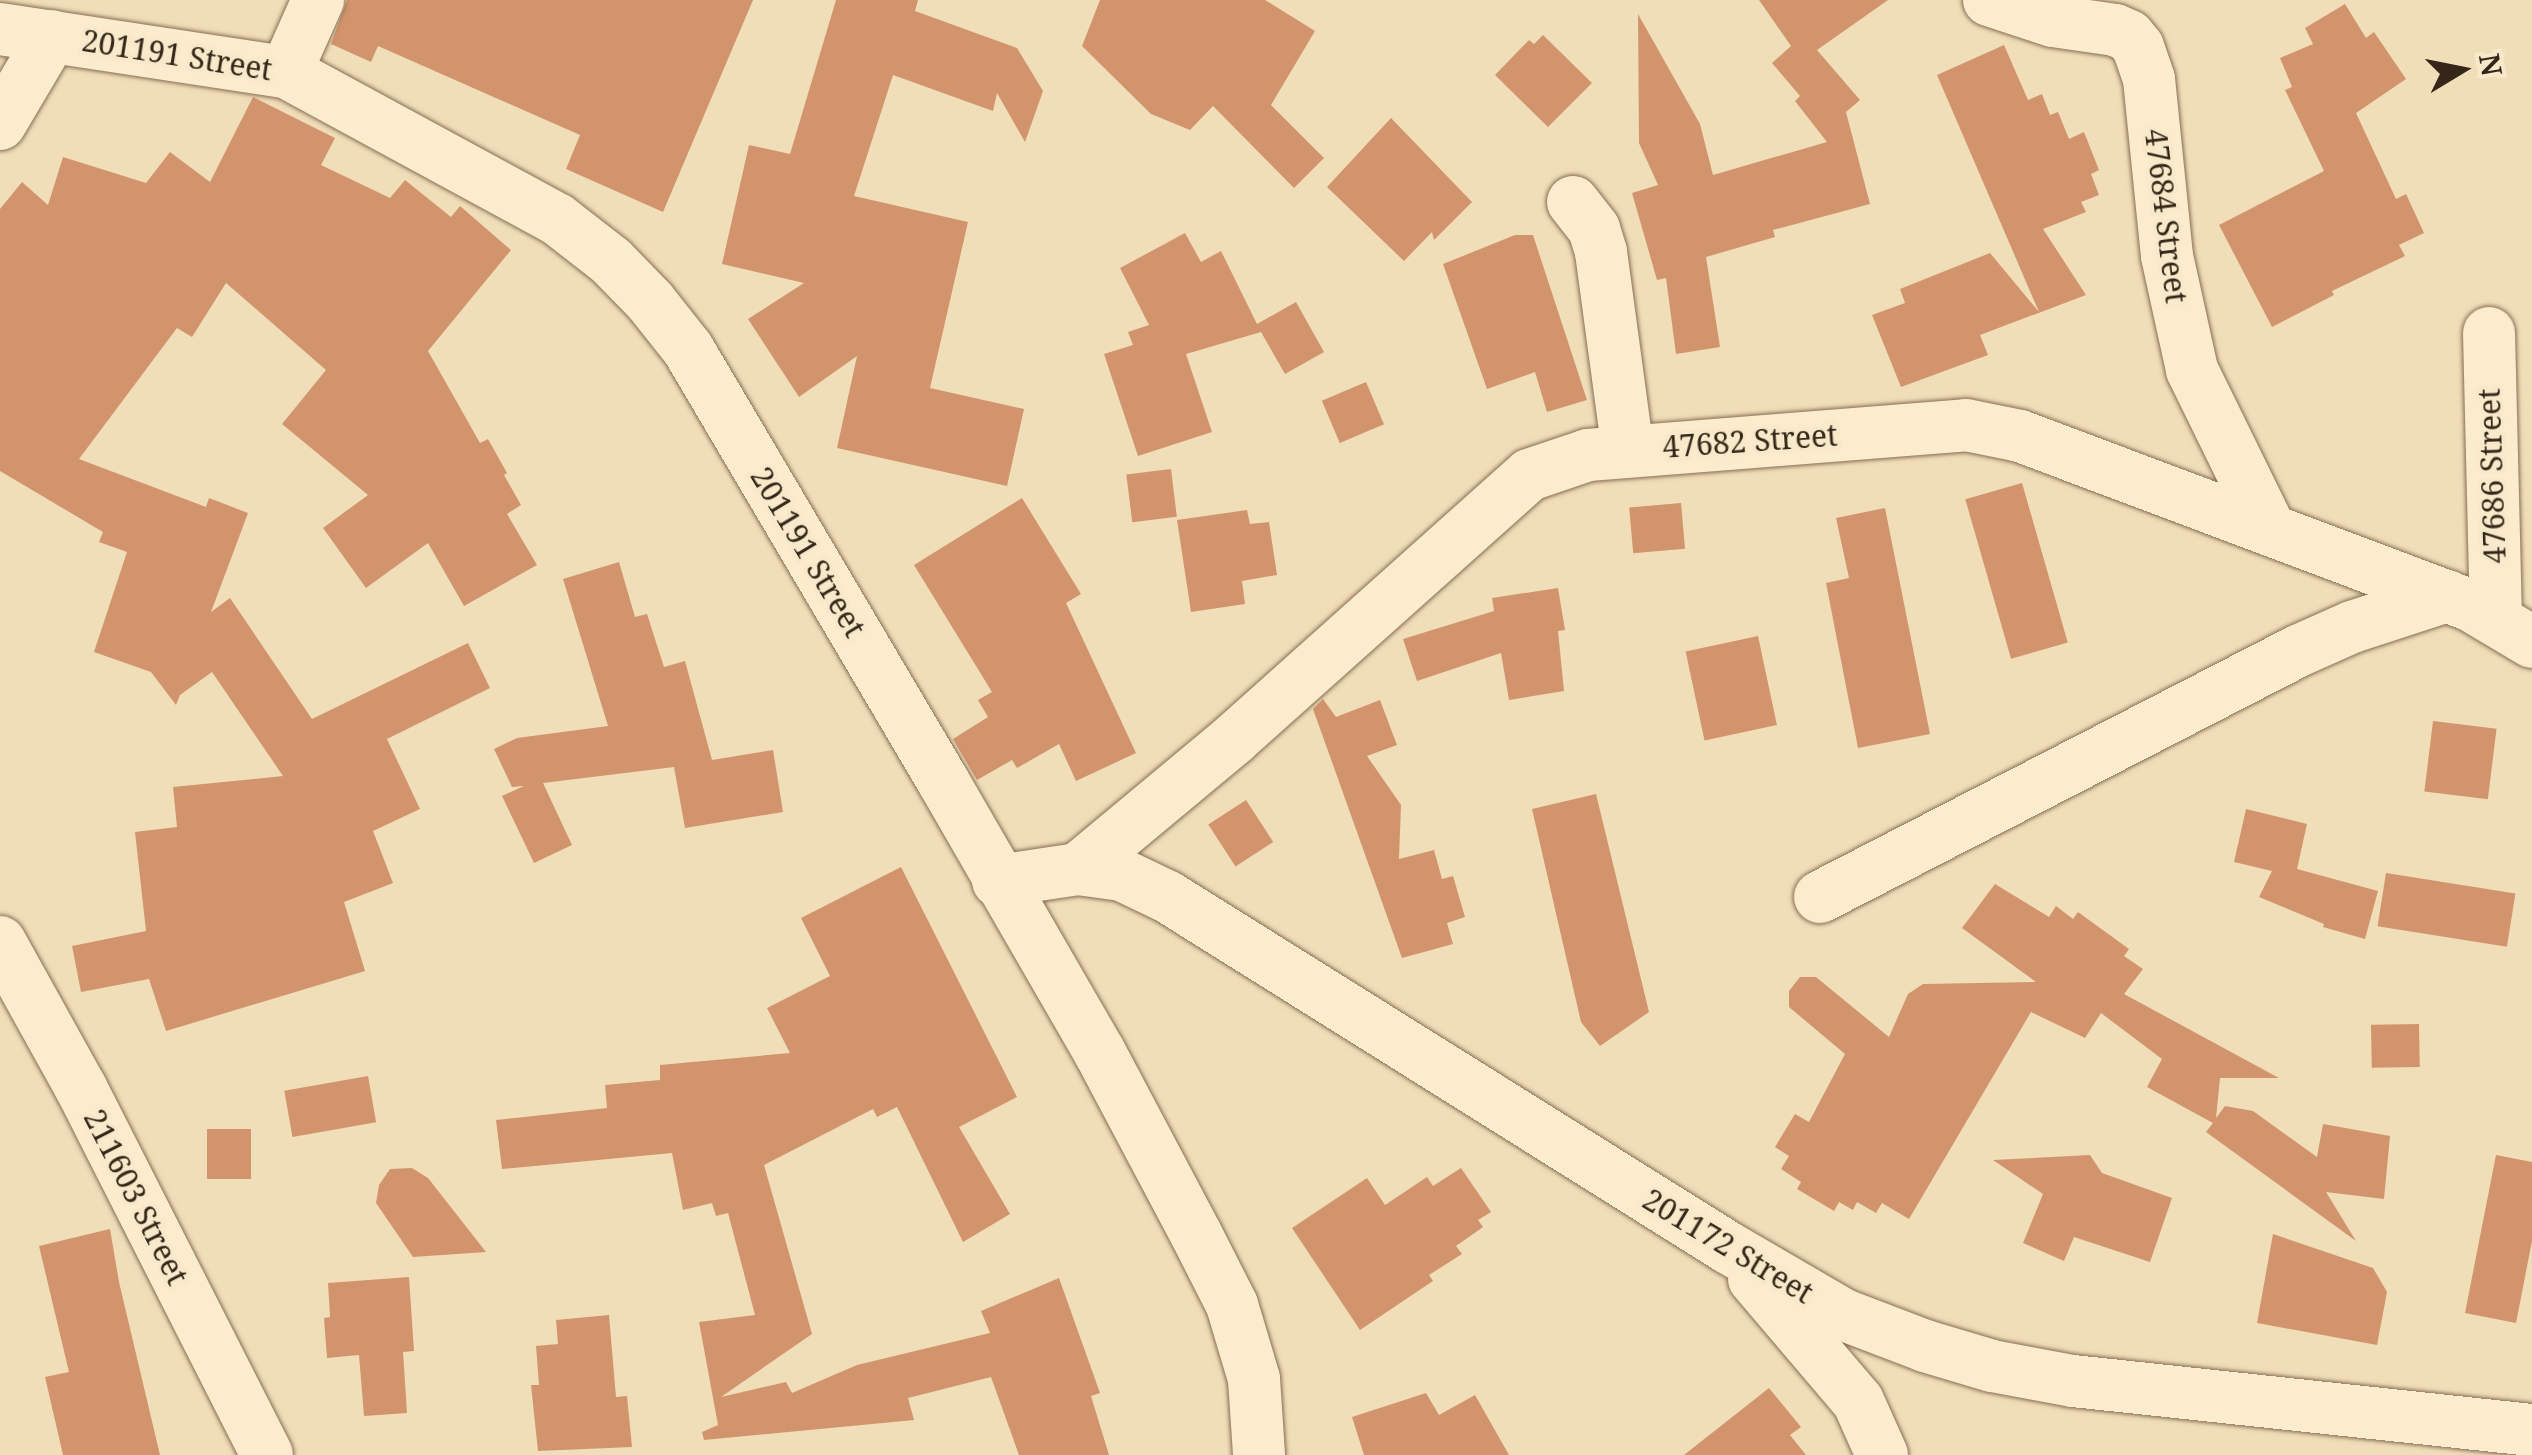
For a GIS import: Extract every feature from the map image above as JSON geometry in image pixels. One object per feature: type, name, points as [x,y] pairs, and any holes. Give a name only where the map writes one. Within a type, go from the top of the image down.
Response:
[{"type":"street","points":[[286,72],[318,0]]},
{"type":"street","name":"47684 Street","points":[[1990,0],[2053,21],[2115,30],[2129,36],[2138,47],[2149,79],[2167,256],[2192,370],[2269,527]]},
{"type":"street","name":"201191 Street","points":[[0,30],[286,72],[557,220],[610,262],[650,301],[688,349],[1099,1051],[1232,1305],[1254,1380],[1259,1455]]},
{"type":"street","points":[[0,124],[52,36]]},
{"type":"street","points":[[1572,202],[1594,228],[1601,252],[1628,451]]},
{"type":"street","name":"47686 Street","points":[[2489,333],[2514,631]]},
{"type":"street","name":"47682 Street","points":[[1078,869],[1250,725],[1529,475],[1558,462],[1628,451],[1966,425],[2020,436],[2086,457],[2447,596],[2514,631]]},
{"type":"street","points":[[1820,897],[2298,652],[2352,627],[2447,596]]},
{"type":"street","name":"201172 Street","points":[[998,881],[1078,869],[1122,876],[1168,898],[1844,1316],[1992,1366],[2073,1381],[2532,1430]]},
{"type":"street","name":"211603 Street","points":[[0,942],[81,1088],[267,1455]]},
{"type":"street","points":[[1727,1247],[1858,1402],[1882,1455]]},
{"type":"building","points":[[347,0],[753,0],[663,212],[566,169],[580,135],[378,46],[371,62],[331,44]]},
{"type":"building","points":[[836,0],[918,0],[915,11],[1017,48],[1043,91],[1025,142],[997,93],[993,111],[893,75],[854,196],[968,222],[930,388],[1024,409],[1007,486],[837,448],[857,356],[799,397],[748,319],[804,283],[722,264],[749,145],[790,154]]},
{"type":"building","points":[[1100,0],[1265,0],[1315,31],[1271,105],[1324,158],[1294,188],[1213,106],[1190,130],[1151,114],[1082,46]]},
{"type":"building","points":[[1759,0],[1888,0],[1817,50],[1860,100],[1846,112],[1870,204],[1773,230],[1775,237],[1706,257],[1720,347],[1676,354],[1666,278],[1657,280],[1632,193],[1658,185],[1639,143],[1638,14],[1700,124],[1713,175],[1827,142],[1795,101],[1800,96],[1772,63],[1791,46]]},
{"type":"building","points":[[2345,4],[2366,38],[2374,32],[2406,79],[2356,113],[2396,199],[2406,194],[2424,233],[2399,245],[2405,256],[2332,291],[2334,295],[2272,327],[2219,225],[2324,171],[2285,90],[2292,87],[2280,58],[2313,44],[2305,28]]},
{"type":"building","points":[[1543,35],[1592,83],[1548,127],[1495,75],[1529,40],[1534,44]]},
{"type":"building","points":[[2004,45],[2028,100],[2042,94],[2050,115],[2058,112],[2069,139],[2084,132],[2099,170],[2091,174],[2099,195],[2081,202],[2086,212],[2043,229],[2086,295],[1980,335],[1988,355],[1901,387],[1872,315],[1905,303],[1900,289],[1990,253],[2039,312],[1937,75]]},
{"type":"building","points":[[253,97],[335,138],[321,165],[390,198],[405,180],[451,217],[460,206],[511,250],[428,351],[480,443],[488,439],[507,473],[504,475],[521,505],[507,514],[537,565],[464,606],[428,543],[366,588],[323,528],[368,495],[282,424],[326,370],[226,283],[192,337],[177,328],[79,459],[206,507],[209,498],[248,513],[211,612],[230,598],[312,719],[468,643],[490,688],[387,739],[420,809],[373,831],[393,883],[344,902],[365,971],[166,1031],[149,979],[81,992],[72,946],[146,931],[135,832],[177,827],[173,787],[283,776],[212,672],[180,695],[176,705],[151,672],[94,652],[127,552],[99,542],[103,532],[0,471],[0,209],[22,182],[48,205],[63,157],[146,183],[170,152],[210,182]]},
{"type":"building","points":[[1391,118],[1472,202],[1434,240],[1432,232],[1404,261],[1327,187]]},
{"type":"building","points":[[1185,233],[1201,262],[1221,251],[1257,324],[1296,302],[1324,352],[1285,374],[1261,332],[1186,354],[1212,432],[1138,456],[1104,354],[1133,345],[1128,332],[1149,325],[1120,268]]},
{"type":"building","points":[[1515,235],[1533,235],[1587,400],[1547,412],[1535,372],[1487,389],[1443,264]]},
{"type":"building","points":[[1366,382],[1384,424],[1340,443],[1322,401]]},
{"type":"building","points":[[1171,469],[1177,517],[1132,522],[1126,474]]},
{"type":"building","points":[[2022,483],[2068,643],[2011,659],[1965,499]]},
{"type":"building","points":[[1022,498],[1081,594],[1066,603],[1136,753],[1076,781],[1059,744],[1017,768],[1012,760],[977,780],[953,739],[988,717],[978,700],[992,692],[914,565]]},
{"type":"building","points":[[1681,503],[1685,549],[1633,553],[1629,508]]},
{"type":"building","points":[[1885,508],[1930,734],[1858,748],[1826,583],[1849,578],[1836,518]]},
{"type":"building","points":[[1247,510],[1250,524],[1269,522],[1277,575],[1242,581],[1245,604],[1191,612],[1177,520]]},
{"type":"building","points":[[619,562],[635,617],[647,614],[664,667],[685,661],[712,760],[773,750],[783,812],[685,828],[674,767],[543,783],[572,845],[534,863],[502,796],[524,786],[512,787],[494,749],[517,738],[608,726],[563,579]]},
{"type":"building","points":[[1558,588],[1565,630],[1558,631],[1564,691],[1509,700],[1501,653],[1417,681],[1403,639],[1494,611],[1492,598]]},
{"type":"building","points":[[1758,636],[1777,725],[1705,740],[1686,651]]},
{"type":"building","points":[[1323,699],[1336,717],[1380,700],[1397,745],[1367,756],[1401,805],[1399,859],[1434,850],[1442,879],[1453,876],[1465,917],[1447,923],[1453,944],[1402,958],[1313,709]]},
{"type":"building","points":[[2433,721],[2497,729],[2488,799],[2424,791]]},
{"type":"building","points":[[1596,794],[1649,1012],[1600,1046],[1581,1022],[1532,809]]},
{"type":"building","points":[[1246,800],[1273,842],[1235,866],[1208,825]]},
{"type":"building","points":[[2246,809],[2307,824],[2297,869],[2378,891],[2365,939],[2323,927],[2324,924],[2259,897],[2272,871],[2234,862]]},
{"type":"building","points":[[901,867],[1017,1097],[959,1127],[1010,1214],[963,1242],[897,1107],[877,1117],[873,1109],[764,1165],[812,1334],[721,1397],[786,1382],[792,1393],[857,1365],[990,1333],[981,1311],[1059,1278],[1100,1393],[1091,1396],[1109,1455],[1019,1455],[991,1377],[908,1398],[914,1420],[704,1440],[702,1432],[718,1425],[699,1322],[755,1315],[728,1213],[716,1216],[712,1203],[683,1210],[672,1153],[502,1169],[496,1120],[607,1108],[605,1085],[660,1080],[660,1065],[790,1053],[767,1008],[830,976],[801,918]]},
{"type":"building","points":[[2386,873],[2515,893],[2507,947],[2378,926]]},
{"type":"building","points":[[1995,884],[2049,917],[2056,906],[2073,919],[2078,912],[2129,949],[2124,956],[2143,969],[2124,994],[2279,1078],[2220,1078],[2216,1118],[2225,1106],[2253,1111],[2317,1157],[2323,1124],[2390,1136],[2384,1199],[2326,1192],[2356,1241],[2206,1132],[2213,1123],[2147,1087],[2162,1059],[2101,1013],[2085,1038],[2031,1012],[1909,1219],[1882,1203],[1876,1213],[1857,1202],[1853,1210],[1839,1202],[1834,1211],[1797,1189],[1801,1182],[1781,1169],[1789,1156],[1775,1147],[1795,1114],[1809,1122],[1845,1054],[1789,1007],[1789,991],[1800,977],[1816,977],[1889,1037],[1908,994],[1923,984],[2036,982],[1962,928]]},
{"type":"building","points":[[2419,1024],[2420,1067],[2372,1068],[2371,1025]]},
{"type":"building","points":[[368,1076],[376,1122],[292,1137],[284,1091]]},
{"type":"building","points":[[207,1129],[251,1129],[251,1179],[207,1179]]},
{"type":"building","points":[[2090,1155],[2102,1173],[2172,1198],[2150,1262],[2074,1237],[2064,1261],[2023,1243],[2043,1194],[1993,1160]]},
{"type":"building","points":[[2496,1155],[2532,1162],[2532,1241],[2516,1323],[2465,1313]]},
{"type":"building","points":[[412,1168],[428,1178],[486,1252],[413,1257],[376,1203],[379,1185],[390,1169]]},
{"type":"building","points":[[1461,1168],[1491,1212],[1478,1220],[1483,1227],[1456,1246],[1462,1254],[1429,1275],[1433,1281],[1360,1330],[1292,1228],[1367,1178],[1385,1205],[1427,1177],[1433,1186]]},
{"type":"building","points":[[110,1229],[160,1455],[63,1455],[45,1377],[69,1372],[39,1246]]},
{"type":"building","points":[[2273,1234],[2373,1268],[2387,1292],[2377,1345],[2257,1323]]},
{"type":"building","points":[[409,1277],[414,1351],[403,1352],[407,1413],[364,1416],[359,1355],[327,1358],[324,1318],[330,1317],[328,1283]]},
{"type":"building","points":[[609,1315],[616,1397],[627,1396],[632,1447],[538,1451],[531,1385],[539,1385],[536,1346],[558,1344],[556,1320]]},
{"type":"building","points":[[1769,1388],[1801,1427],[1790,1435],[1806,1455],[1684,1455]]},
{"type":"building","points":[[1426,1393],[1439,1415],[1475,1395],[1509,1455],[1364,1455],[1352,1417]]}]
